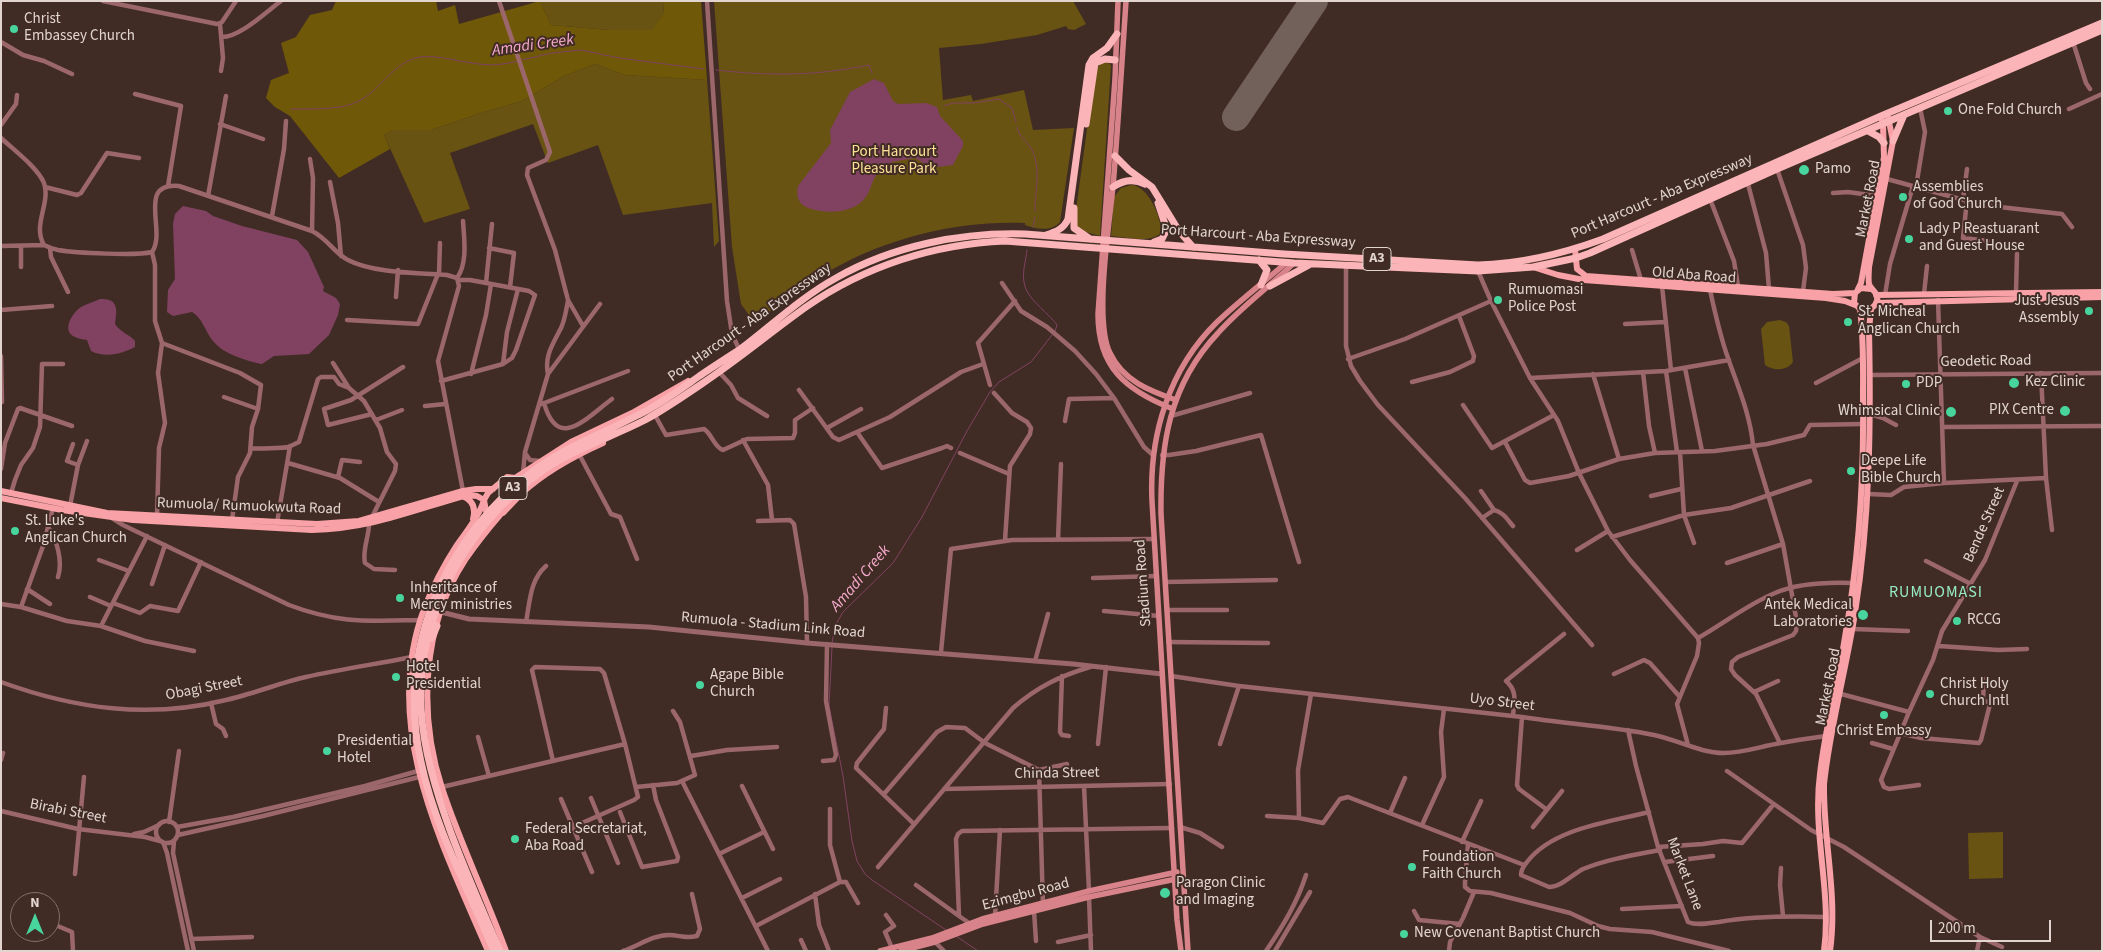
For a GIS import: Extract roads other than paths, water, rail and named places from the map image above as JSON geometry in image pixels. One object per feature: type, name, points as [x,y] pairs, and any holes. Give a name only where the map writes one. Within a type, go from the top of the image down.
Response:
[{"type":"highway","name":"Port Harcourt - Aba Expressway","points":[[655,412],[702,374],[739,349],[818,289],[848,271],[912,248],[953,239],[1008,234],[1478,264],[1525,261],[1575,249],[1603,239],[1885,119],[2102,23]]},
{"type":"highway","name":"Port Harcourt - Aba Expressway","points":[[655,412],[717,374],[805,308],[851,280],[873,269],[914,255],[951,246],[986,242],[1025,241],[1290,263],[1478,271],[1533,267],[1576,258],[1868,131],[1885,119],[1904,115],[2102,30]]},
{"type":"highway","points":[[1042,236],[1058,231],[1066,224],[1089,66],[1093,58],[1107,48],[1117,34]]},
{"type":"highway","points":[[1093,240],[1077,232],[1074,228],[1073,213],[1093,68],[1101,60],[1108,58],[1116,60]]},
{"type":"highway","points":[[1893,141],[1904,115]]},
{"type":"highway","points":[[1868,131],[1879,137],[1884,143]]},
{"type":"highway","points":[[1115,156],[1129,170],[1152,187],[1179,231],[1193,247]]},
{"type":"highway","points":[[1113,188],[1121,182],[1135,180],[1145,184],[1154,196],[1166,228],[1162,239],[1150,243]]},
{"type":"highway","points":[[1258,259],[1267,270],[1261,285]]},
{"type":"highway","points":[[1270,286],[1292,272],[1311,264]]},
{"type":"highway","name":"A3","points":[[494,951],[468,893],[432,803],[419,753],[415,716],[415,672],[428,624],[461,558],[484,526],[513,495],[558,461],[655,412]]},
{"type":"highway","points":[[428,624],[432,636],[420,690],[422,730],[432,778],[455,842],[500,951]]},
{"type":"highway","points":[[410,671],[415,716]]},
{"type":"main road","points":[[1118,1],[1104,259],[1098,324],[1103,354],[1119,377],[1135,389],[1164,406],[1173,409]]},
{"type":"main road","points":[[1106,226],[1113,188],[1126,1]]},
{"type":"main road","name":"Market Road","points":[[1871,289],[1869,267],[1893,141],[1885,119]]},
{"type":"main road","name":"Market Road","points":[[1856,291],[1861,283],[1877,196],[1885,119]]},
{"type":"main road","name":"Old Aba Road","points":[[1575,249],[1577,269],[1583,275],[1833,294],[1856,291]]},
{"type":"main road","points":[[1104,259],[1103,320],[1105,340],[1110,354],[1118,366],[1132,380],[1176,400]]},
{"type":"main road","name":"Stadium Road","points":[[1181,951],[1174,876],[1170,784],[1156,576],[1151,482],[1153,454],[1164,406],[1187,361],[1211,329],[1261,285],[1290,263]]},
{"type":"main road","name":"Stadium Road","points":[[1188,951],[1168,642],[1161,495],[1162,455],[1176,400],[1196,361],[1217,333],[1270,286],[1290,263]]},
{"type":"main road","name":"Old Aba Road","points":[[1533,267],[1572,278],[1833,299],[1857,307]]},
{"type":"main road","points":[[1863,287],[1871,289],[1876,295],[1876,303],[1871,309],[1857,307],[1856,291],[1863,287]]},
{"type":"main road","points":[[1876,295],[2102,292]]},
{"type":"main road","points":[[1876,303],[2102,297]]},
{"type":"main road","name":"Market Road","points":[[1830,951],[1832,918],[1824,796],[1826,772],[1853,629],[1862,494],[1863,358],[1857,307]]},
{"type":"main road","name":"Market Road","points":[[1824,951],[1826,917],[1819,835],[1818,787],[1856,583],[1868,494],[1870,414],[1869,330],[1871,309]]},
{"type":"main road","points":[[488,951],[426,802],[418,774],[410,728],[410,671],[412,658],[428,624],[440,573],[484,502],[504,479],[515,478],[571,442],[626,416],[702,374]]},
{"type":"main road","points":[[506,951],[442,787],[429,731],[426,694],[428,624],[441,612],[464,561],[500,515],[522,493],[546,473],[655,412]]},
{"type":"main road","points":[[515,478],[521,482],[522,493]]},
{"type":"main road","name":"Rumuola/ Rumuokwuta Road","points":[[1,491],[53,508],[111,518],[312,530],[370,521],[476,488],[493,490]]},
{"type":"main road","points":[[463,493],[475,509],[470,525]]},
{"type":"main road","name":"Rumuola/ Rumuokwuta Road","points":[[463,493],[472,495],[484,502]]},
{"type":"main road","name":"Rumuola/ Rumuokwuta Road","points":[[1,498],[23,499],[107,513],[277,523],[330,524],[370,521]]},
{"type":"main road","points":[[484,502],[489,513],[500,515]]},
{"type":"main road","name":"Ezimgbu Road","points":[[901,951],[935,942],[969,923],[1043,907],[1089,894],[1182,875]]},
{"type":"main road","name":"Ezimgbu Road","points":[[960,929],[1034,911],[1043,907]]},
{"type":"main road","name":"Ezimgbu Road","points":[[880,951],[946,936]]},
{"type":"street","points":[[104,1],[220,24]]},
{"type":"street","points":[[221,71],[222,37],[220,24],[236,1]]},
{"type":"street","points":[[222,37],[231,36],[239,32],[281,1]]},
{"type":"street","points":[[499,1],[550,152],[547,159],[528,168],[527,175],[555,250],[568,300],[583,326]]},
{"type":"street","points":[[708,1],[727,301],[732,334],[739,349]]},
{"type":"street","points":[[1,42],[23,55],[44,61],[72,74]]},
{"type":"street","points":[[2073,42],[2086,83],[2090,89]]},
{"type":"street","points":[[1,125],[16,104],[17,94]]},
{"type":"street","points":[[134,94],[182,106],[168,186],[157,196],[155,202],[157,238],[152,252],[155,265],[155,321],[162,343],[158,367],[165,423],[159,448],[157,516]]},
{"type":"street","points":[[2069,109],[2102,94]]},
{"type":"street","points":[[208,196],[226,96]]},
{"type":"street","points":[[1886,296],[1890,264],[1915,186],[1925,132],[1920,108]]},
{"type":"street","points":[[272,216],[284,149],[286,121]]},
{"type":"street","points":[[220,124],[263,139]]},
{"type":"street","points":[[1,138],[37,173],[45,187],[40,228],[41,240],[44,244],[59,250],[152,252]]},
{"type":"street","points":[[45,187],[77,195],[107,153],[139,158]]},
{"type":"street","points":[[310,159],[313,178],[312,231]]},
{"type":"street","points":[[1967,169],[1963,238],[1988,241]]},
{"type":"street","points":[[1777,170],[1803,245],[1806,268],[1803,291]]},
{"type":"street","points":[[1887,179],[1998,208],[2062,214],[2072,227]]},
{"type":"street","points":[[330,182],[342,256]]},
{"type":"street","points":[[1748,184],[1766,253],[1769,288]]},
{"type":"street","points":[[168,186],[179,186],[312,231],[323,236],[342,256],[363,266],[438,274],[510,287],[532,292],[535,295],[514,355],[503,364],[441,381]]},
{"type":"street","points":[[1833,193],[1848,192],[1877,196]]},
{"type":"street","points":[[1710,199],[1734,261],[1738,286]]},
{"type":"street","points":[[463,221],[464,249],[462,268],[458,279],[457,295],[438,357],[445,404],[463,493]]},
{"type":"street","points":[[471,374],[486,315],[492,224]]},
{"type":"street","points":[[347,320],[419,324],[438,274],[440,242]]},
{"type":"street","points":[[1,246],[44,244]]},
{"type":"street","points":[[21,246],[22,267]]},
{"type":"street","points":[[50,248],[51,257],[68,292]]},
{"type":"street","points":[[490,248],[514,253],[510,287]]},
{"type":"street","points":[[1632,250],[1642,280]]},
{"type":"street","points":[[2016,292],[2017,254]]},
{"type":"street","points":[[1346,266],[1346,346],[1348,359],[1360,382],[1378,405],[1482,518],[1592,645]]},
{"type":"street","points":[[1924,294],[1927,266]]},
{"type":"street","points":[[396,297],[398,270]]},
{"type":"street","points":[[1478,271],[1530,378],[1554,414],[1579,473],[1608,531],[1698,638],[1697,656],[1677,704],[1688,745]]},
{"type":"street","points":[[1002,283],[1021,310],[1075,351],[1114,398],[1144,447],[1153,454]]},
{"type":"street","points":[[1662,286],[1684,515],[1694,543]]},
{"type":"street","points":[[503,364],[507,332],[518,289]]},
{"type":"street","points":[[1710,290],[1719,330],[1746,406],[1753,445],[1783,544],[1797,623],[1796,631],[1789,637],[1738,657],[1732,662],[1732,672],[1754,692],[1780,743]]},
{"type":"street","points":[[523,473],[525,452],[541,404],[548,374],[548,354],[564,319],[568,300]]},
{"type":"street","points":[[1938,300],[1944,483]]},
{"type":"street","points":[[990,386],[978,346],[980,340],[1015,301]]},
{"type":"street","points":[[1348,359],[1405,339],[1491,301]]},
{"type":"street","points":[[548,374],[600,304]]},
{"type":"street","points":[[1,310],[52,306]]},
{"type":"street","points":[[1412,382],[1450,372],[1473,361],[1474,356],[1459,316]]},
{"type":"street","points":[[1625,324],[1664,322]]},
{"type":"street","points":[[162,343],[171,345],[207,362],[240,372],[257,381],[261,387],[258,409],[252,427],[251,448],[238,477],[232,520]]},
{"type":"street","points":[[1,356],[2,402]]},
{"type":"street","points":[[1816,383],[1863,358]]},
{"type":"street","points":[[1530,378],[1669,370],[1729,360]]},
{"type":"street","points":[[333,363],[349,388]]},
{"type":"street","points":[[11,493],[22,465],[33,448],[40,427],[42,364],[63,364]]},
{"type":"street","points":[[798,390],[836,440],[890,417],[961,372],[983,364]]},
{"type":"street","points":[[372,414],[328,425],[324,408],[351,400],[403,367]]},
{"type":"street","points":[[1685,368],[1702,451]]},
{"type":"street","points":[[541,404],[628,371]]},
{"type":"street","points":[[1643,372],[1648,426],[1655,453]]},
{"type":"street","points":[[2041,373],[2046,478],[2052,530]]},
{"type":"street","name":"Geodetic Road","points":[[1870,375],[2102,373]]},
{"type":"street","points":[[717,374],[731,385],[738,398],[767,416]]},
{"type":"street","points":[[1593,374],[1619,459]]},
{"type":"street","points":[[251,448],[261,450],[267,447],[290,446],[300,441],[318,378],[334,377],[341,385],[360,395],[376,420],[387,452],[396,467],[370,521],[364,556],[365,563],[374,569],[395,570]]},
{"type":"street","points":[[994,393],[1012,413],[1027,422],[1031,428],[1030,434],[1011,463],[1005,540]]},
{"type":"street","points":[[1171,416],[1250,393]]},
{"type":"street","points":[[224,397],[258,409]]},
{"type":"street","points":[[1065,421],[1069,399],[1114,398]]},
{"type":"street","points":[[541,404],[552,424],[563,429],[571,428],[612,399]]},
{"type":"street","points":[[425,406],[445,404]]},
{"type":"street","points":[[1463,405],[1488,446],[1492,448],[1554,414]]},
{"type":"street","points":[[1,470],[5,443],[18,409],[20,408],[40,417],[72,426]]},
{"type":"street","points":[[655,412],[668,436],[704,429],[718,447],[723,450],[743,440],[793,438],[795,420],[813,408]]},
{"type":"street","points":[[376,420],[402,410]]},
{"type":"street","points":[[827,428],[861,410]]},
{"type":"street","points":[[1870,414],[1884,418],[1896,425]]},
{"type":"street","points":[[1505,442],[1527,482],[1537,482],[1579,473],[1619,459],[1655,453],[1702,451],[1753,445],[1804,435],[1810,424],[1863,424]]},
{"type":"street","points":[[1943,427],[2102,426]]},
{"type":"street","points":[[857,432],[882,468],[947,446],[951,448]]},
{"type":"street","points":[[1162,455],[1170,456],[1196,451],[1261,435],[1299,562]]},
{"type":"street","points":[[743,440],[768,486],[772,520]]},
{"type":"street","points":[[70,506],[78,465],[87,441]]},
{"type":"street","points":[[72,444],[67,460],[78,465]]},
{"type":"street","points":[[277,523],[290,446]]},
{"type":"street","points":[[525,452],[530,460],[540,461]]},
{"type":"street","points":[[960,452],[1009,474]]},
{"type":"street","points":[[579,454],[611,514],[620,518],[637,559]]},
{"type":"street","points":[[338,477],[342,460],[360,462]]},
{"type":"street","points":[[288,463],[338,477],[379,502]]},
{"type":"street","points":[[1058,540],[1061,464]]},
{"type":"street","points":[[1868,494],[1890,495],[1904,487],[1944,483],[2017,481],[2046,478]]},
{"type":"street","points":[[1612,537],[1684,515],[1731,508],[1810,481]]},
{"type":"street","name":"Bende Street","points":[[1918,785],[1889,789],[1884,787],[1881,780],[1939,646],[1945,626],[1985,560],[2017,481]]},
{"type":"street","points":[[1651,496],[1681,489]]},
{"type":"street","points":[[1481,491],[1494,510],[1503,514],[1513,526]]},
{"type":"street","points":[[22,607],[53,508]]},
{"type":"street","points":[[1482,518],[1494,510]]},
{"type":"street","points":[[111,518],[289,605],[320,616],[361,622],[428,624]]},
{"type":"street","points":[[133,520],[133,530]]},
{"type":"street","points":[[758,521],[793,521],[806,597],[807,643]]},
{"type":"street","points":[[48,527],[56,544],[60,566],[58,577]]},
{"type":"street","points":[[1576,550],[1608,531]]},
{"type":"street","points":[[101,626],[147,536]]},
{"type":"street","points":[[941,652],[950,549],[1005,540],[1154,539]]},
{"type":"street","points":[[1727,563],[1783,544]]},
{"type":"street","points":[[152,584],[165,545]]},
{"type":"street","points":[[99,560],[129,571]]},
{"type":"street","points":[[1926,561],[1971,584]]},
{"type":"street","points":[[90,597],[140,613],[150,606],[177,612],[201,562]]},
{"type":"street","points":[[526,622],[534,581],[539,572],[546,566]]},
{"type":"street","points":[[1093,578],[1156,576]]},
{"type":"street","points":[[1165,582],[1276,580]]},
{"type":"street","points":[[1698,638],[1774,593],[1790,588],[1830,583],[1856,583]]},
{"type":"street","points":[[27,589],[50,604]]},
{"type":"street","points":[[1,604],[22,607],[67,621],[101,626],[145,642],[194,651]]},
{"type":"street","points":[[1167,610],[1227,610]]},
{"type":"street","points":[[1104,611],[1159,616]]},
{"type":"street","name":"Rumuola - Stadium Link Road","points":[[441,612],[469,619],[649,627],[807,643],[941,652],[1106,667],[1162,674]]},
{"type":"street","points":[[1035,661],[1048,614]]},
{"type":"street","points":[[1853,629],[1908,631]]},
{"type":"street","points":[[1513,716],[1514,692],[1512,686],[1506,681],[1564,634]]},
{"type":"street","points":[[1168,642],[1268,642]]},
{"type":"street","points":[[823,761],[834,760],[836,755],[826,702],[830,644]]},
{"type":"street","points":[[1939,646],[1998,650],[2027,649]]},
{"type":"street","name":"Obagi Street","points":[[1,682],[70,702],[122,710],[168,710],[211,703],[309,676],[412,658]]},
{"type":"street","points":[[1614,674],[1642,660],[1646,661],[1679,696]]},
{"type":"street","points":[[1068,673],[1072,669],[1072,664]]},
{"type":"street","points":[[878,866],[1013,708],[1040,687],[1068,673],[1093,666]]},
{"type":"street","points":[[553,761],[532,670],[535,667],[596,668],[603,670],[638,796],[636,799],[573,827]]},
{"type":"street","points":[[1098,744],[1106,667]]},
{"type":"street","points":[[1062,676],[1060,734],[1069,736]]},
{"type":"street","name":"Uyo Street","points":[[1171,676],[1239,686],[1628,730],[1667,738],[1701,750],[1724,753],[1826,736]]},
{"type":"street","points":[[1900,733],[1928,739],[1979,743],[1991,701],[1983,701],[1984,679]]},
{"type":"street","points":[[1754,692],[1778,681]]},
{"type":"street","points":[[1220,744],[1239,686]]},
{"type":"street","points":[[1299,818],[1298,770],[1311,694]]},
{"type":"street","points":[[1841,694],[1909,712]]},
{"type":"street","points":[[211,703],[216,724],[223,729],[226,736]]},
{"type":"street","points":[[886,708],[884,729],[856,766],[914,824]]},
{"type":"street","points":[[1422,825],[1444,777],[1441,732],[1444,709]]},
{"type":"street","points":[[636,787],[682,781],[695,775],[680,722],[673,711]]},
{"type":"street","points":[[1522,717],[1517,787],[1546,809]]},
{"type":"street","points":[[884,794],[943,728],[965,728],[984,743],[1040,770],[1067,764]]},
{"type":"street","name":"Market Lane","points":[[1628,730],[1659,848],[1688,922],[1691,924],[1739,918],[1783,916],[1826,917]]},
{"type":"street","points":[[478,737],[489,776]]},
{"type":"street","points":[[1872,743],[1893,749]]},
{"type":"street","points":[[442,787],[625,744]]},
{"type":"street","points":[[691,756],[734,749],[777,747]]},
{"type":"street","points":[[169,822],[179,752]]},
{"type":"street","points":[[1,760],[3,753]]},
{"type":"street","points":[[1040,770],[1043,907]]},
{"type":"street","points":[[1728,771],[1773,805],[1819,835],[1980,937],[2002,947]]},
{"type":"street","points":[[178,835],[418,774]]},
{"type":"street","points":[[75,874],[84,777]]},
{"type":"street","points":[[1390,813],[1405,778]]},
{"type":"street","points":[[682,781],[768,951]]},
{"type":"street","name":"Chinda Street","points":[[944,789],[1170,784]]},
{"type":"street","points":[[620,812],[642,866],[677,861],[678,857],[656,800],[653,785]]},
{"type":"street","points":[[742,786],[773,849]]},
{"type":"street","points":[[1084,786],[1091,951]]},
{"type":"street","points":[[169,822],[177,827],[233,817],[366,788]]},
{"type":"street","points":[[1532,827],[1562,791]]},
{"type":"street","points":[[1267,816],[1299,818],[1323,823],[1344,796],[1524,865]]},
{"type":"street","points":[[590,798],[618,863]]},
{"type":"street","points":[[561,799],[592,872]]},
{"type":"street","points":[[1462,842],[1481,801]]},
{"type":"street","points":[[1650,812],[1573,832],[1554,839],[1538,848],[1520,871],[1522,876],[1551,887],[1576,872],[1595,865],[1659,848],[1724,841],[1742,843],[1773,805]]},
{"type":"street","points":[[830,809],[830,845],[840,882]]},
{"type":"street","name":"Birabi Street","points":[[1,811],[78,829],[162,841]]},
{"type":"street","points":[[130,835],[144,832],[169,822]]},
{"type":"street","points":[[160,825],[156,831],[167,852],[188,951]]},
{"type":"street","points":[[177,827],[178,835],[174,841],[173,853],[194,951]]},
{"type":"street","points":[[1180,827],[1200,833],[1222,847]]},
{"type":"street","points":[[958,916],[958,834],[962,832],[1085,828],[1172,828]]},
{"type":"street","points":[[995,916],[1000,830]]},
{"type":"street","points":[[719,854],[764,832]]},
{"type":"street","points":[[162,841],[174,841]]},
{"type":"street","points":[[1468,844],[1465,887],[1467,890],[1491,893],[1570,913],[1598,926],[1610,929],[1652,932],[1729,951]]},
{"type":"street","points":[[1665,862],[1714,856]]},
{"type":"street","points":[[1781,868],[1780,885],[1783,916]]},
{"type":"street","points":[[1266,951],[1286,922],[1299,897],[1306,875]]},
{"type":"street","points":[[742,898],[780,879]]},
{"type":"street","points":[[756,926],[840,882],[846,882],[858,902]]},
{"type":"street","points":[[916,885],[969,923]]},
{"type":"street","points":[[1276,951],[1310,892]]},
{"type":"street","points":[[1449,951],[1450,942],[1474,892]]},
{"type":"street","points":[[623,951],[641,942],[666,935],[681,938],[697,936],[700,929],[692,894]]},
{"type":"street","points":[[815,894],[819,925],[829,951]]},
{"type":"street","points":[[1622,909],[1682,906]]},
{"type":"street","points":[[1034,911],[1036,941]]},
{"type":"street","points":[[1414,911],[1419,920],[1460,924]]},
{"type":"street","points":[[886,915],[894,926],[884,932],[892,948]]},
{"type":"street","points":[[60,927],[72,932],[73,951]]},
{"type":"street","points":[[1058,942],[1091,935]]},
{"type":"street","points":[[191,939],[252,937]]},
{"type":"street","points":[[1977,951],[1980,937]]},
{"type":"street","points":[[801,940],[806,951]]},
{"type":"street","points":[[935,942],[944,951]]},
{"type":"waterway","name":"Amadi Creek","points":[[522,60],[552,53],[581,50],[619,58],[704,69]]},
{"type":"waterway","name":"Amadi Creek","points":[[291,109],[326,108],[353,104],[367,96],[402,64],[420,57],[440,57],[484,65],[518,61]]},
{"type":"waterway","name":"Amadi Creek","points":[[716,70],[792,74],[849,69],[869,65],[872,73]]},
{"type":"waterway","name":"Amadi Creek","points":[[944,106],[953,103],[973,103],[999,99],[1012,108],[1016,122]]},
{"type":"waterway","name":"Amadi Creek","points":[[1017,127],[1035,157],[1037,172],[1035,211]]},
{"type":"waterway","name":"Amadi Creek","points":[[1033,227],[1035,217]]},
{"type":"waterway","name":"Amadi Creek","points":[[1027,250],[1023,274],[1026,288],[1033,300],[1057,325],[1055,331]]},
{"type":"waterway","name":"Amadi Creek","points":[[832,643],[835,626],[843,612],[893,563],[922,517],[967,431],[990,392],[999,382],[1031,362],[1052,335]]},
{"type":"waterway","name":"Amadi Creek","points":[[832,647],[829,706],[857,861],[865,874],[872,880],[946,930]]},
{"type":"waterway","name":"Amadi Creek","points":[[956,936],[978,951]]},
{"type":"place","name":"Christ Embassey Church","points":[[14,29]]},
{"type":"place","name":"One Fold Church","points":[[1948,111]]},
{"type":"place","name":"Pamo","points":[[1804,170]]},
{"type":"place","name":"Assemblies of God Church","points":[[1903,197]]},
{"type":"place","name":"Lady P Reastuarant and Guest House","points":[[1909,239]]},
{"type":"place","name":"Rumuomasi Police Post","points":[[1498,300]]},
{"type":"place","name":"Just Jesus Assembly","points":[[2089,311]]},
{"type":"place","name":"St. Micheal Anglican Church","points":[[1848,322]]},
{"type":"place","name":"Kez Clinic","points":[[2014,383]]},
{"type":"place","name":"PDP","points":[[1906,384]]},
{"type":"place","name":"PIX Centre","points":[[2065,411]]},
{"type":"place","name":"Whimsical Clinic","points":[[1951,412]]},
{"type":"place","name":"Deepe Life Bible Church","points":[[1851,471]]},
{"type":"place","name":"St. Luke's Anglican Church","points":[[15,531]]},
{"type":"place","name":"Inheritance of Mercy ministries","points":[[400,598]]},
{"type":"place","name":"Antek Medical Laboratories","points":[[1863,615]]},
{"type":"place","name":"RCCG","points":[[1957,621]]},
{"type":"place","name":"Hotel Presidential","points":[[396,677]]},
{"type":"place","name":"Agape Bible Church","points":[[700,685]]},
{"type":"place","name":"Christ Holy Church Intl","points":[[1930,694]]},
{"type":"place","name":"Christ Embassy","points":[[1884,715]]},
{"type":"place","name":"Presidential Hotel","points":[[327,751]]},
{"type":"place","name":"Federal Secretariat, Aba Road","points":[[515,839]]},
{"type":"place","name":"Foundation Faith Church","points":[[1412,867]]},
{"type":"place","name":"Paragon Clinic and Imaging","points":[[1165,893]]},
{"type":"place","name":"New Covenant Baptist Church","points":[[1404,934]]},
{"type":"district","name":"RUMUOMASI","points":[[1936,593]]},
{"type":"park label","name":"Port Harcourt Pleasure Park","points":[[894,162]]}]
